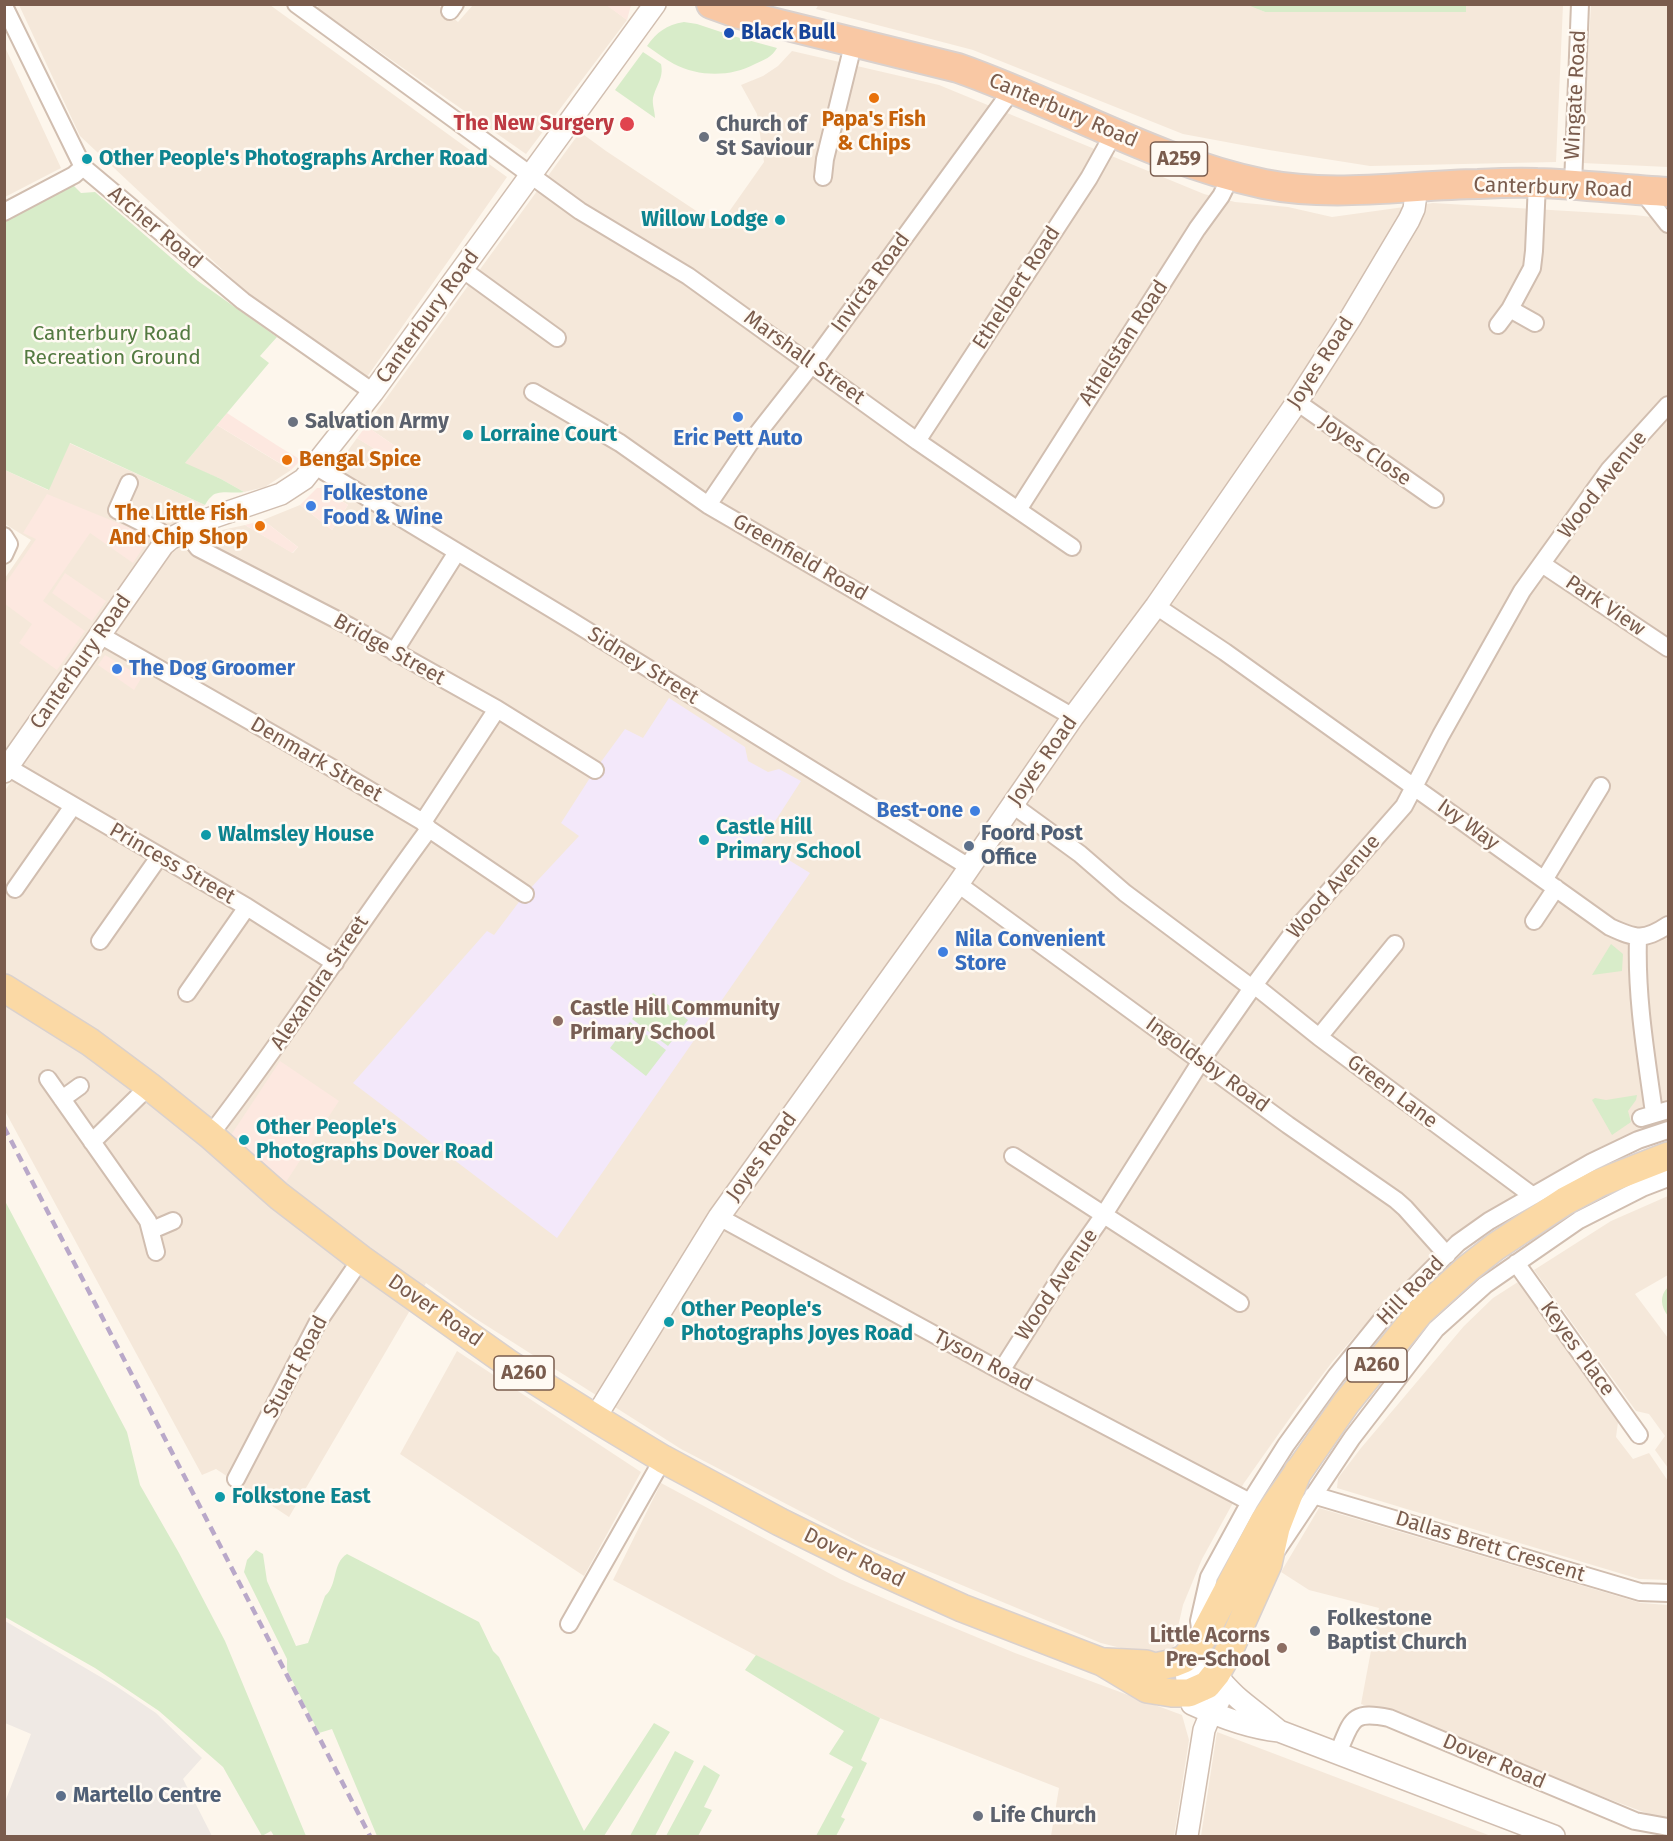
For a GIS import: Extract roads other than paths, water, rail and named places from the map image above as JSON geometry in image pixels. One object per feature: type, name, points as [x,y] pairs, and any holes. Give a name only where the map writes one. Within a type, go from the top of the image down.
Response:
[{"type":"highway","name":"Canterbury Road","points":[[711,4],[739,14],[958,68],[1198,167],[1266,184],[1311,188],[1537,183],[1655,192]]},
{"type":"main road","name":"Dover Road","points":[[4,988],[90,1042],[149,1086],[210,1135],[279,1196],[361,1258],[509,1364],[595,1418],[663,1459],[780,1522],[871,1567],[962,1608],[1102,1662]]},
{"type":"main road","name":"A260","points":[[1102,1662],[1146,1664],[1155,1667],[1184,1659],[1202,1639],[1264,1521],[1298,1471],[1347,1402],[1420,1312],[1495,1247],[1565,1201],[1599,1183],[1668,1156]]},
{"type":"main road","name":"A260","points":[[1102,1662],[1147,1689],[1172,1693],[1189,1693],[1222,1681],[1228,1653],[1268,1564],[1276,1528],[1298,1471]]},
{"type":"street","name":"Canterbury Road","points":[[6,768],[159,550],[177,535],[205,520],[281,494],[294,487],[315,466],[373,392],[655,4]]},
{"type":"street","name":"Wingate Road","points":[[1573,185],[1580,4]]},
{"type":"street","name":"Marshall Street","points":[[297,5],[579,211],[670,264],[917,441],[1072,547]]},
{"type":"street","name":"Archer Road","points":[[4,6],[83,167],[243,301],[373,392]]},
{"type":"street","points":[[823,177],[825,159],[854,41]]},
{"type":"street","name":"Invicta Road","points":[[708,505],[750,443],[812,364],[1012,90]]},
{"type":"street","name":"Ethelbert Road","points":[[917,441],[1089,178],[1114,133]]},
{"type":"street","points":[[4,212],[74,176],[83,167]]},
{"type":"street","name":"Athelstan Road","points":[[1018,510],[1197,229],[1221,196],[1231,176]]},
{"type":"street","points":[[1498,325],[1510,309],[1532,268],[1537,183]]},
{"type":"street","name":"Joyes Road","points":[[595,1418],[719,1217],[964,876],[1073,717],[1156,606],[1297,402],[1350,320],[1409,220],[1414,209],[1417,187]]},
{"type":"street","points":[[1655,192],[1668,224]]},
{"type":"street","points":[[462,269],[557,338]]},
{"type":"street","points":[[1510,309],[1534,323]]},
{"type":"street","name":"Greenfield Road","points":[[533,392],[620,443],[708,505],[1073,717]]},
{"type":"street","name":"Joyes Close","points":[[1297,402],[1434,499]]},
{"type":"street","name":"Wood Avenue","points":[[1001,1371],[1067,1267],[1103,1216],[1201,1060],[1253,987],[1294,930],[1404,806],[1522,591],[1609,470],[1668,405]]},
{"type":"street","name":"Sidney Street","points":[[315,466],[570,620],[964,876]]},
{"type":"street","name":"Bridge Street","points":[[129,483],[117,510],[159,531],[177,535],[349,626],[497,710],[595,770]]},
{"type":"street","points":[[4,536],[9,544],[4,555]]},
{"type":"street","points":[[394,652],[457,552]]},
{"type":"street","name":"Park View","points":[[1542,564],[1668,648]]},
{"type":"street","name":"Ivy Way","points":[[1156,606],[1235,659],[1610,927],[1638,938]]},
{"type":"street","name":"Denmark Street","points":[[100,635],[339,772],[426,826],[525,894]]},
{"type":"street","name":"Alexandra Street","points":[[210,1135],[270,1056],[335,963],[426,826],[497,710]]},
{"type":"street","name":"Princess Street","points":[[6,768],[247,907],[335,963]]},
{"type":"street","points":[[1534,921],[1550,884],[1601,786]]},
{"type":"street","name":"Green Lane","points":[[1014,802],[1021,811],[1080,854],[1125,893],[1533,1196]]},
{"type":"street","points":[[15,889],[73,807]]},
{"type":"street","points":[[100,941],[159,857]]},
{"type":"street","name":"Ingoldsby Road","points":[[964,876],[1287,1125],[1396,1200],[1467,1270]]},
{"type":"street","points":[[187,993],[247,907]]},
{"type":"street","points":[[1654,1114],[1641,1019],[1638,938],[1652,935],[1668,925]]},
{"type":"street","points":[[1319,1037],[1395,944]]},
{"type":"street","points":[[48,1079],[148,1221],[156,1252]]},
{"type":"street","points":[[62,1099],[80,1086]]},
{"type":"street","points":[[92,1142],[149,1086]]},
{"type":"street","name":"Hill Road","points":[[1268,1564],[1352,1438],[1437,1329],[1467,1270],[1458,1243],[1489,1221],[1592,1162],[1638,1140],[1668,1130]]},
{"type":"street","points":[[1012,1156],[1240,1303]]},
{"type":"street","name":"Hill Road","points":[[1202,1639],[1199,1621],[1209,1577],[1250,1502],[1286,1445],[1335,1376],[1383,1318],[1467,1270],[1516,1263],[1579,1220],[1642,1188],[1668,1178]]},
{"type":"street","name":"Tyson Road","points":[[719,1217],[1001,1371],[1250,1502]]},
{"type":"street","points":[[152,1230],[173,1221]]},
{"type":"street","name":"Stuart Road","points":[[236,1479],[318,1322],[361,1258]]},
{"type":"street","name":"Keyes Place","points":[[1516,1263],[1639,1435]]},
{"type":"street","points":[[570,1624],[663,1459]]},
{"type":"street","name":"Dallas Brett Crescent","points":[[1313,1495],[1640,1592],[1668,1593]]},
{"type":"street","points":[[1279,1731],[1201,1663],[1184,1659],[1192,1704],[1257,1729],[1279,1731],[1554,1836]]},
{"type":"street","points":[[1187,1836],[1204,1730],[1222,1681]]},
{"type":"street","name":"Dover Road","points":[[1338,1753],[1350,1725],[1356,1719],[1363,1715],[1389,1718],[1635,1821],[1668,1827]]},
{"type":"railway","points":[[4,1127],[370,1836]]},
{"type":"place","name":"Black Bull","points":[[729,33]]},
{"type":"place","name":"Papa's Fish & Chips","points":[[874,98]]},
{"type":"place","name":"The New Surgery","points":[[627,124]]},
{"type":"place","name":"Church of St Saviour","points":[[704,137]]},
{"type":"place","name":"Other People's Photographs Archer Road","points":[[87,159]]},
{"type":"place","name":"Willow Lodge","points":[[780,220]]},
{"type":"place","name":"Eric Pett Auto","points":[[738,417]]},
{"type":"place","name":"Salvation Army","points":[[293,422]]},
{"type":"place","name":"Lorraine Court","points":[[468,435]]},
{"type":"place","name":"Bengal Spice","points":[[287,460]]},
{"type":"place","name":"Folkestone Food & Wine","points":[[311,506]]},
{"type":"place","name":"The Little Fish And Chip Shop","points":[[260,526]]},
{"type":"place","name":"The Dog Groomer","points":[[117,669]]},
{"type":"place","name":"Best-one","points":[[975,811]]},
{"type":"place","name":"Walmsley House","points":[[206,835]]},
{"type":"place","name":"Castle Hill Primary School","points":[[704,840]]},
{"type":"place","name":"Foord Post Office","points":[[969,846]]},
{"type":"place","name":"Nila Convenient Store","points":[[943,952]]},
{"type":"place","name":"Castle Hill Community Primary School","points":[[558,1021]]},
{"type":"place","name":"Other People's Photographs Dover Road","points":[[244,1140]]},
{"type":"place","name":"Other People's Photographs Joyes Road","points":[[669,1322]]},
{"type":"place","name":"Folkstone East","points":[[220,1497]]},
{"type":"place","name":"Folkestone Baptist Church","points":[[1315,1631]]},
{"type":"place","name":"Little Acorns Pre-School","points":[[1282,1648]]},
{"type":"place","name":"Martello Centre","points":[[61,1796]]},
{"type":"place","name":"Life Church","points":[[978,1816]]},
{"type":"park label","name":"Canterbury Road Recreation Ground","points":[[112,346]]}]
